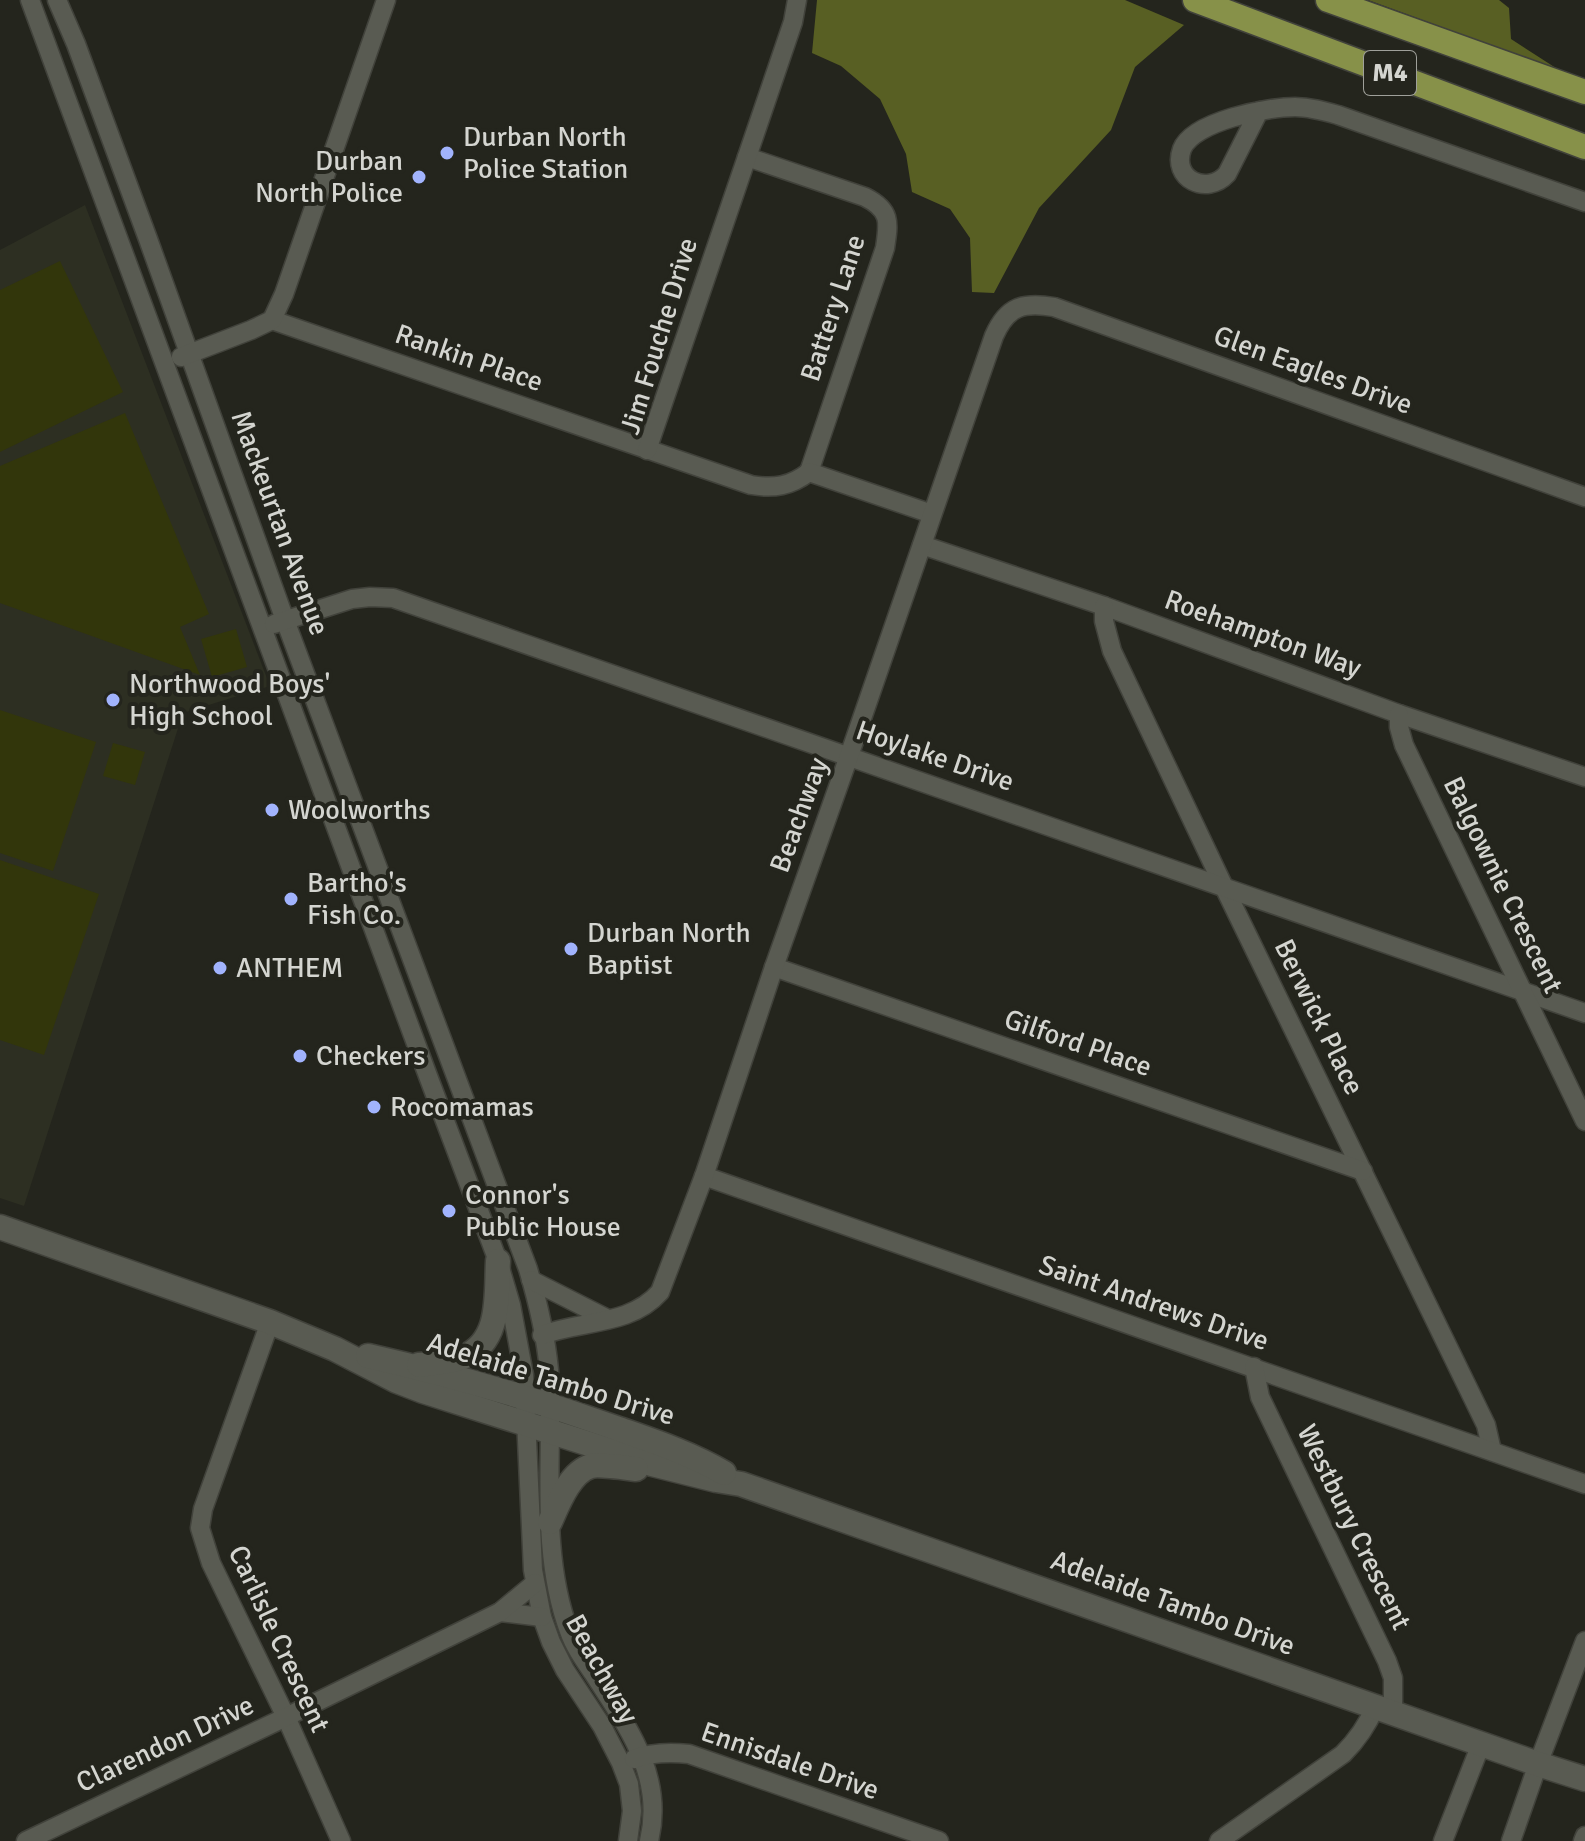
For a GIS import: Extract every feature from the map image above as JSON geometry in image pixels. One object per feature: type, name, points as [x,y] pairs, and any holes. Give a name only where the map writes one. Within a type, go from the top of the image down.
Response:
[{"type":"highway","name":"M4","points":[[1195,0],[1585,147]]},
{"type":"highway","name":"M4","points":[[1328,0],[1585,92]]},
{"type":"street","name":"Mackeurtan Avenue","points":[[30,0],[498,1261],[513,1316],[525,1397],[538,1429]]},
{"type":"street","name":"Mackeurtan Avenue","points":[[57,0],[76,44],[285,620],[531,1280],[549,1370],[550,1404],[538,1429]]},
{"type":"street","points":[[164,363],[272,320],[284,294],[386,0]]},
{"type":"street","name":"Jim Fouche Drive","points":[[797,0],[793,22],[647,450],[751,485],[769,488],[798,481],[809,472]]},
{"type":"street","points":[[1259,111],[1221,181],[1204,185],[1188,178],[1180,159],[1182,148],[1189,140],[1229,118],[1259,111],[1298,107],[1330,113],[1585,202]]},
{"type":"street","name":"Battery Lane","points":[[747,157],[865,197],[880,205],[887,216],[885,248],[809,472]]},
{"type":"street","name":"Glen Eagles Drive","points":[[1020,307],[1054,307],[1585,497]]},
{"type":"street","name":"Beachway","points":[[542,1335],[563,1327],[621,1317],[649,1304],[660,1292],[704,1176],[994,336],[1000,322],[1010,311],[1020,307]]},
{"type":"street","name":"Rankin Place","points":[[272,320],[647,450]]},
{"type":"street","points":[[809,472],[932,514]]},
{"type":"street","name":"Roehampton Way","points":[[922,545],[1104,606],[1399,714],[1585,777]]},
{"type":"street","name":"Hoylake Drive","points":[[263,628],[352,599],[393,598],[1585,1013]]},
{"type":"street","name":"Berwick Place","points":[[1104,606],[1104,621],[1112,651],[1486,1425],[1492,1451]]},
{"type":"street","name":"Balgownie Crescent","points":[[1399,714],[1404,745],[1585,1121]]},
{"type":"street","name":"Gilford Place","points":[[774,967],[1363,1171]]},
{"type":"street","points":[[465,1171],[490,1164]]},
{"type":"street","name":"Saint Andrews Drive","points":[[704,1176],[1585,1484]]},
{"type":"street","name":"Adelaide Tambo Drive","points":[[0,1227],[270,1322],[423,1391],[683,1472],[741,1484],[1585,1779]]},
{"type":"street","points":[[413,1366],[466,1356],[482,1345],[494,1322],[498,1261]]},
{"type":"street","points":[[531,1280],[608,1319]]},
{"type":"street","name":"Carlisle Crescent","points":[[270,1322],[203,1509],[200,1528],[211,1563],[286,1717],[341,1841]]},
{"type":"street","name":"Adelaide Tambo Drive","points":[[335,1349],[413,1366],[550,1404],[690,1455],[741,1484]]},
{"type":"street","name":"Westbury Crescent","points":[[1254,1367],[1260,1397],[1387,1661],[1393,1678],[1384,1710]]},
{"type":"street","name":"Beachway","points":[[538,1429],[550,1522],[552,1565],[569,1633],[642,1755],[653,1803],[649,1841]]},
{"type":"street","name":"Beachway","points":[[538,1429],[535,1583],[542,1617],[565,1670],[602,1726],[621,1763],[629,1784],[632,1811],[628,1841]]},
{"type":"street","points":[[550,1522],[562,1495],[576,1476],[591,1466],[683,1472]]},
{"type":"street","name":"Clarendon Drive","points":[[26,1841],[500,1612],[535,1583]]},
{"type":"street","points":[[500,1612],[542,1617]]},
{"type":"street","points":[[1511,1841],[1585,1641]]},
{"type":"street","points":[[1219,1841],[1343,1754],[1384,1710]]},
{"type":"street","points":[[1443,1841],[1481,1744]]},
{"type":"street","name":"Ennisdale Drive","points":[[621,1763],[642,1755],[689,1754],[939,1841]]},
{"type":"shaded area","name":"Northwood Boys' High School","points":[[85,205],[270,686],[183,713],[24,1206],[0,1198],[0,250]]},
{"type":"green space","points":[[817,0],[1125,0],[1184,25],[1135,67],[1111,130],[1039,208],[994,293],[972,292],[970,238],[950,209],[912,192],[906,154],[880,99],[841,66],[812,53]]},
{"type":"green space","points":[[1368,0],[1499,0],[1509,8],[1511,39],[1559,70]]},
{"type":"green space","points":[[60,261],[123,392],[0,452],[0,290]]},
{"type":"green space","points":[[125,413],[209,614],[180,627],[200,675],[0,603],[0,466]]},
{"type":"green space","points":[[236,629],[247,667],[212,677],[201,639]]},
{"type":"green space","points":[[0,710],[96,742],[53,871],[0,853]]},
{"type":"green space","points":[[113,743],[145,752],[135,785],[103,776]]},
{"type":"green space","points":[[0,860],[99,894],[44,1055],[0,1040]]},
{"type":"place","name":"Durban North Police Station","points":[[447,153]]},
{"type":"place","name":"Durban North Police","points":[[419,177]]},
{"type":"place","name":"Northwood Boys' High School","points":[[113,700]]},
{"type":"place","name":"Woolworths","points":[[272,810]]},
{"type":"place","name":"Bartho's Fish Co.","points":[[291,899]]},
{"type":"place","name":"Durban North Baptist","points":[[571,949]]},
{"type":"place","name":"ANTHEM","points":[[220,968]]},
{"type":"place","name":"Checkers","points":[[300,1056]]},
{"type":"place","name":"Rocomamas","points":[[374,1107]]},
{"type":"place","name":"Connor's Public House","points":[[449,1211]]}]
